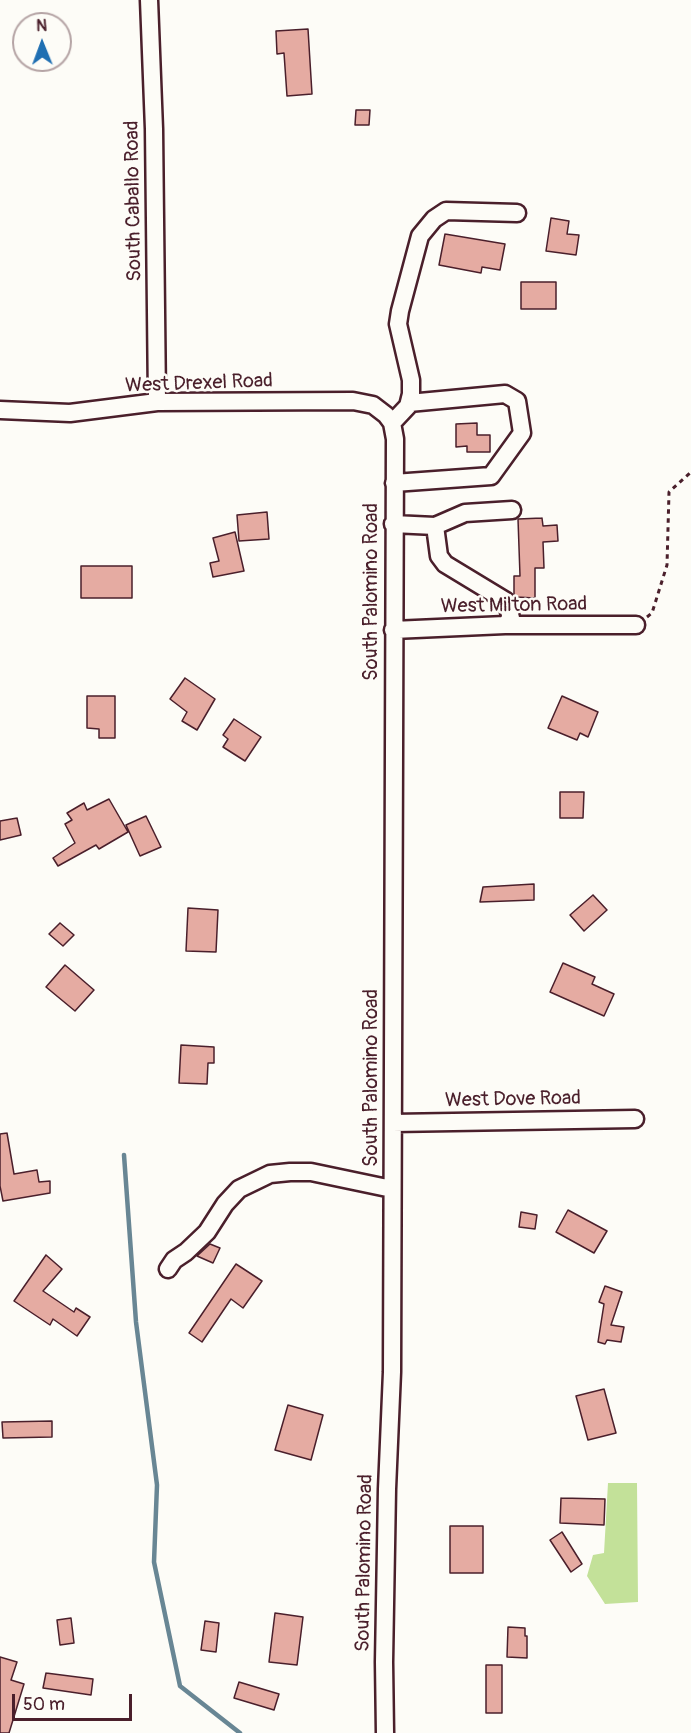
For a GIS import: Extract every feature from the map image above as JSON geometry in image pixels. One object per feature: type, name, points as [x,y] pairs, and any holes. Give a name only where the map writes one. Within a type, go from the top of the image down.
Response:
[{"type":"street","name":"South Caballo Road","points":[[149,0],[154,129],[157,402]]},
{"type":"street","points":[[392,423],[409,403],[411,394],[411,380],[398,324],[420,236],[434,219],[446,212],[517,213]]},
{"type":"street","points":[[394,483],[491,476],[522,433],[517,401],[505,394],[409,403]]},
{"type":"street","name":"West Drexel Road","points":[[0,410],[70,413],[157,402],[353,401],[373,405],[392,423]]},
{"type":"street","name":"South Palomino Road","points":[[386,1733],[384,1662],[392,1372],[395,439],[392,423]]},
{"type":"street","points":[[393,524],[435,526],[465,513],[512,510]]},
{"type":"street","points":[[435,526],[439,556],[445,564],[506,601],[510,618],[506,625]]},
{"type":"street","name":"West Milton Road","points":[[393,630],[506,625],[636,625]]},
{"type":"street","name":"West Dove Road","points":[[393,1123],[635,1119]]},
{"type":"street","points":[[168,1269],[174,1260],[207,1232],[225,1204],[239,1189],[270,1174],[311,1172],[392,1189]]},
{"type":"path","points":[[636,625],[652,613],[667,565],[669,492],[691,472]]},
{"type":"green space","points":[[608,1483],[637,1483],[638,1602],[605,1604],[587,1576],[593,1555],[604,1553]]},
{"type":"building","points":[[308,29],[312,94],[287,96],[284,53],[277,54],[276,31]]},
{"type":"building","points":[[356,110],[370,110],[369,125],[355,125]]},
{"type":"building","points":[[551,218],[569,221],[567,234],[579,235],[576,255],[546,251]]},
{"type":"building","points":[[445,234],[505,244],[500,270],[482,267],[481,273],[439,265]]},
{"type":"building","points":[[521,282],[556,282],[556,309],[521,309]]},
{"type":"building","points":[[477,423],[477,435],[490,435],[490,452],[467,452],[467,446],[456,447],[456,424]]},
{"type":"building","points":[[267,512],[269,539],[239,541],[237,515]]},
{"type":"building","points":[[542,518],[543,526],[557,525],[558,541],[543,542],[544,568],[535,568],[535,598],[516,597],[514,595],[514,576],[520,576],[518,519]]},
{"type":"building","points":[[235,532],[244,571],[213,577],[210,563],[219,561],[213,538]]},
{"type":"building","points":[[81,566],[132,566],[132,598],[81,598]]},
{"type":"building","points":[[185,678],[215,699],[197,730],[182,721],[187,712],[170,699]]},
{"type":"building","points":[[87,696],[115,696],[115,738],[99,738],[99,729],[87,728]]},
{"type":"building","points":[[562,696],[598,712],[588,737],[580,733],[577,740],[548,728]]},
{"type":"building","points":[[234,719],[261,737],[245,761],[223,747],[228,739],[223,735]]},
{"type":"building","points":[[560,792],[584,792],[583,818],[560,818]]},
{"type":"building","points":[[109,799],[128,832],[99,849],[96,845],[58,866],[53,858],[75,843],[65,824],[72,820],[67,813],[84,803],[87,810]]},
{"type":"building","points":[[146,816],[161,847],[140,856],[126,825]]},
{"type":"building","points":[[17,818],[21,835],[0,840],[0,821]]},
{"type":"building","points":[[534,884],[534,900],[480,902],[483,887]]},
{"type":"building","points":[[593,895],[607,910],[584,931],[570,915]]},
{"type":"building","points":[[188,908],[218,910],[216,952],[186,951]]},
{"type":"building","points":[[60,923],[74,935],[63,946],[49,934]]},
{"type":"building","points":[[563,963],[595,977],[592,984],[614,994],[604,1016],[550,992]]},
{"type":"building","points":[[65,965],[94,990],[75,1011],[46,987]]},
{"type":"building","points":[[181,1045],[214,1047],[214,1063],[208,1063],[207,1084],[179,1083]]},
{"type":"building","points":[[7,1133],[14,1174],[37,1170],[39,1182],[50,1181],[50,1193],[3,1201],[0,1186],[0,1134]]},
{"type":"building","points":[[568,1210],[607,1231],[594,1253],[556,1232]]},
{"type":"building","points":[[521,1212],[537,1215],[535,1229],[519,1227]]},
{"type":"building","points":[[210,1244],[220,1248],[213,1263],[197,1256]]},
{"type":"building","points":[[46,1255],[62,1269],[43,1291],[74,1312],[76,1308],[90,1317],[77,1336],[53,1319],[50,1325],[14,1301]]},
{"type":"building","points":[[236,1264],[262,1281],[243,1308],[231,1299],[202,1342],[189,1333]]},
{"type":"building","points":[[605,1286],[622,1292],[611,1325],[624,1327],[621,1342],[607,1340],[605,1344],[598,1342],[604,1304],[599,1302]]},
{"type":"building","points":[[604,1389],[616,1433],[588,1440],[576,1396]]},
{"type":"building","points":[[288,1405],[323,1415],[311,1460],[275,1450]]},
{"type":"building","points":[[52,1421],[52,1437],[3,1438],[2,1422]]},
{"type":"building","points":[[561,1498],[605,1499],[604,1525],[560,1523]]},
{"type":"building","points":[[450,1526],[483,1526],[483,1573],[450,1573]]},
{"type":"building","points":[[562,1532],[582,1564],[571,1572],[550,1540]]},
{"type":"building","points":[[275,1613],[303,1617],[297,1665],[269,1662]]},
{"type":"building","points":[[71,1618],[74,1643],[60,1645],[57,1620]]},
{"type":"building","points":[[205,1621],[219,1623],[216,1652],[201,1650]]},
{"type":"building","points":[[508,1627],[525,1628],[527,1658],[507,1657]]},
{"type":"building","points":[[0,1657],[17,1662],[11,1680],[24,1684],[9,1733],[0,1733]]},
{"type":"building","points":[[486,1665],[502,1665],[502,1713],[486,1713]]},
{"type":"building","points":[[46,1673],[93,1679],[91,1695],[43,1688]]},
{"type":"building","points":[[239,1682],[279,1694],[274,1710],[234,1698]]},
{"type":"waterway","points":[[124,1155],[136,1322],[157,1485],[154,1562],[180,1686],[240,1733]]}]
